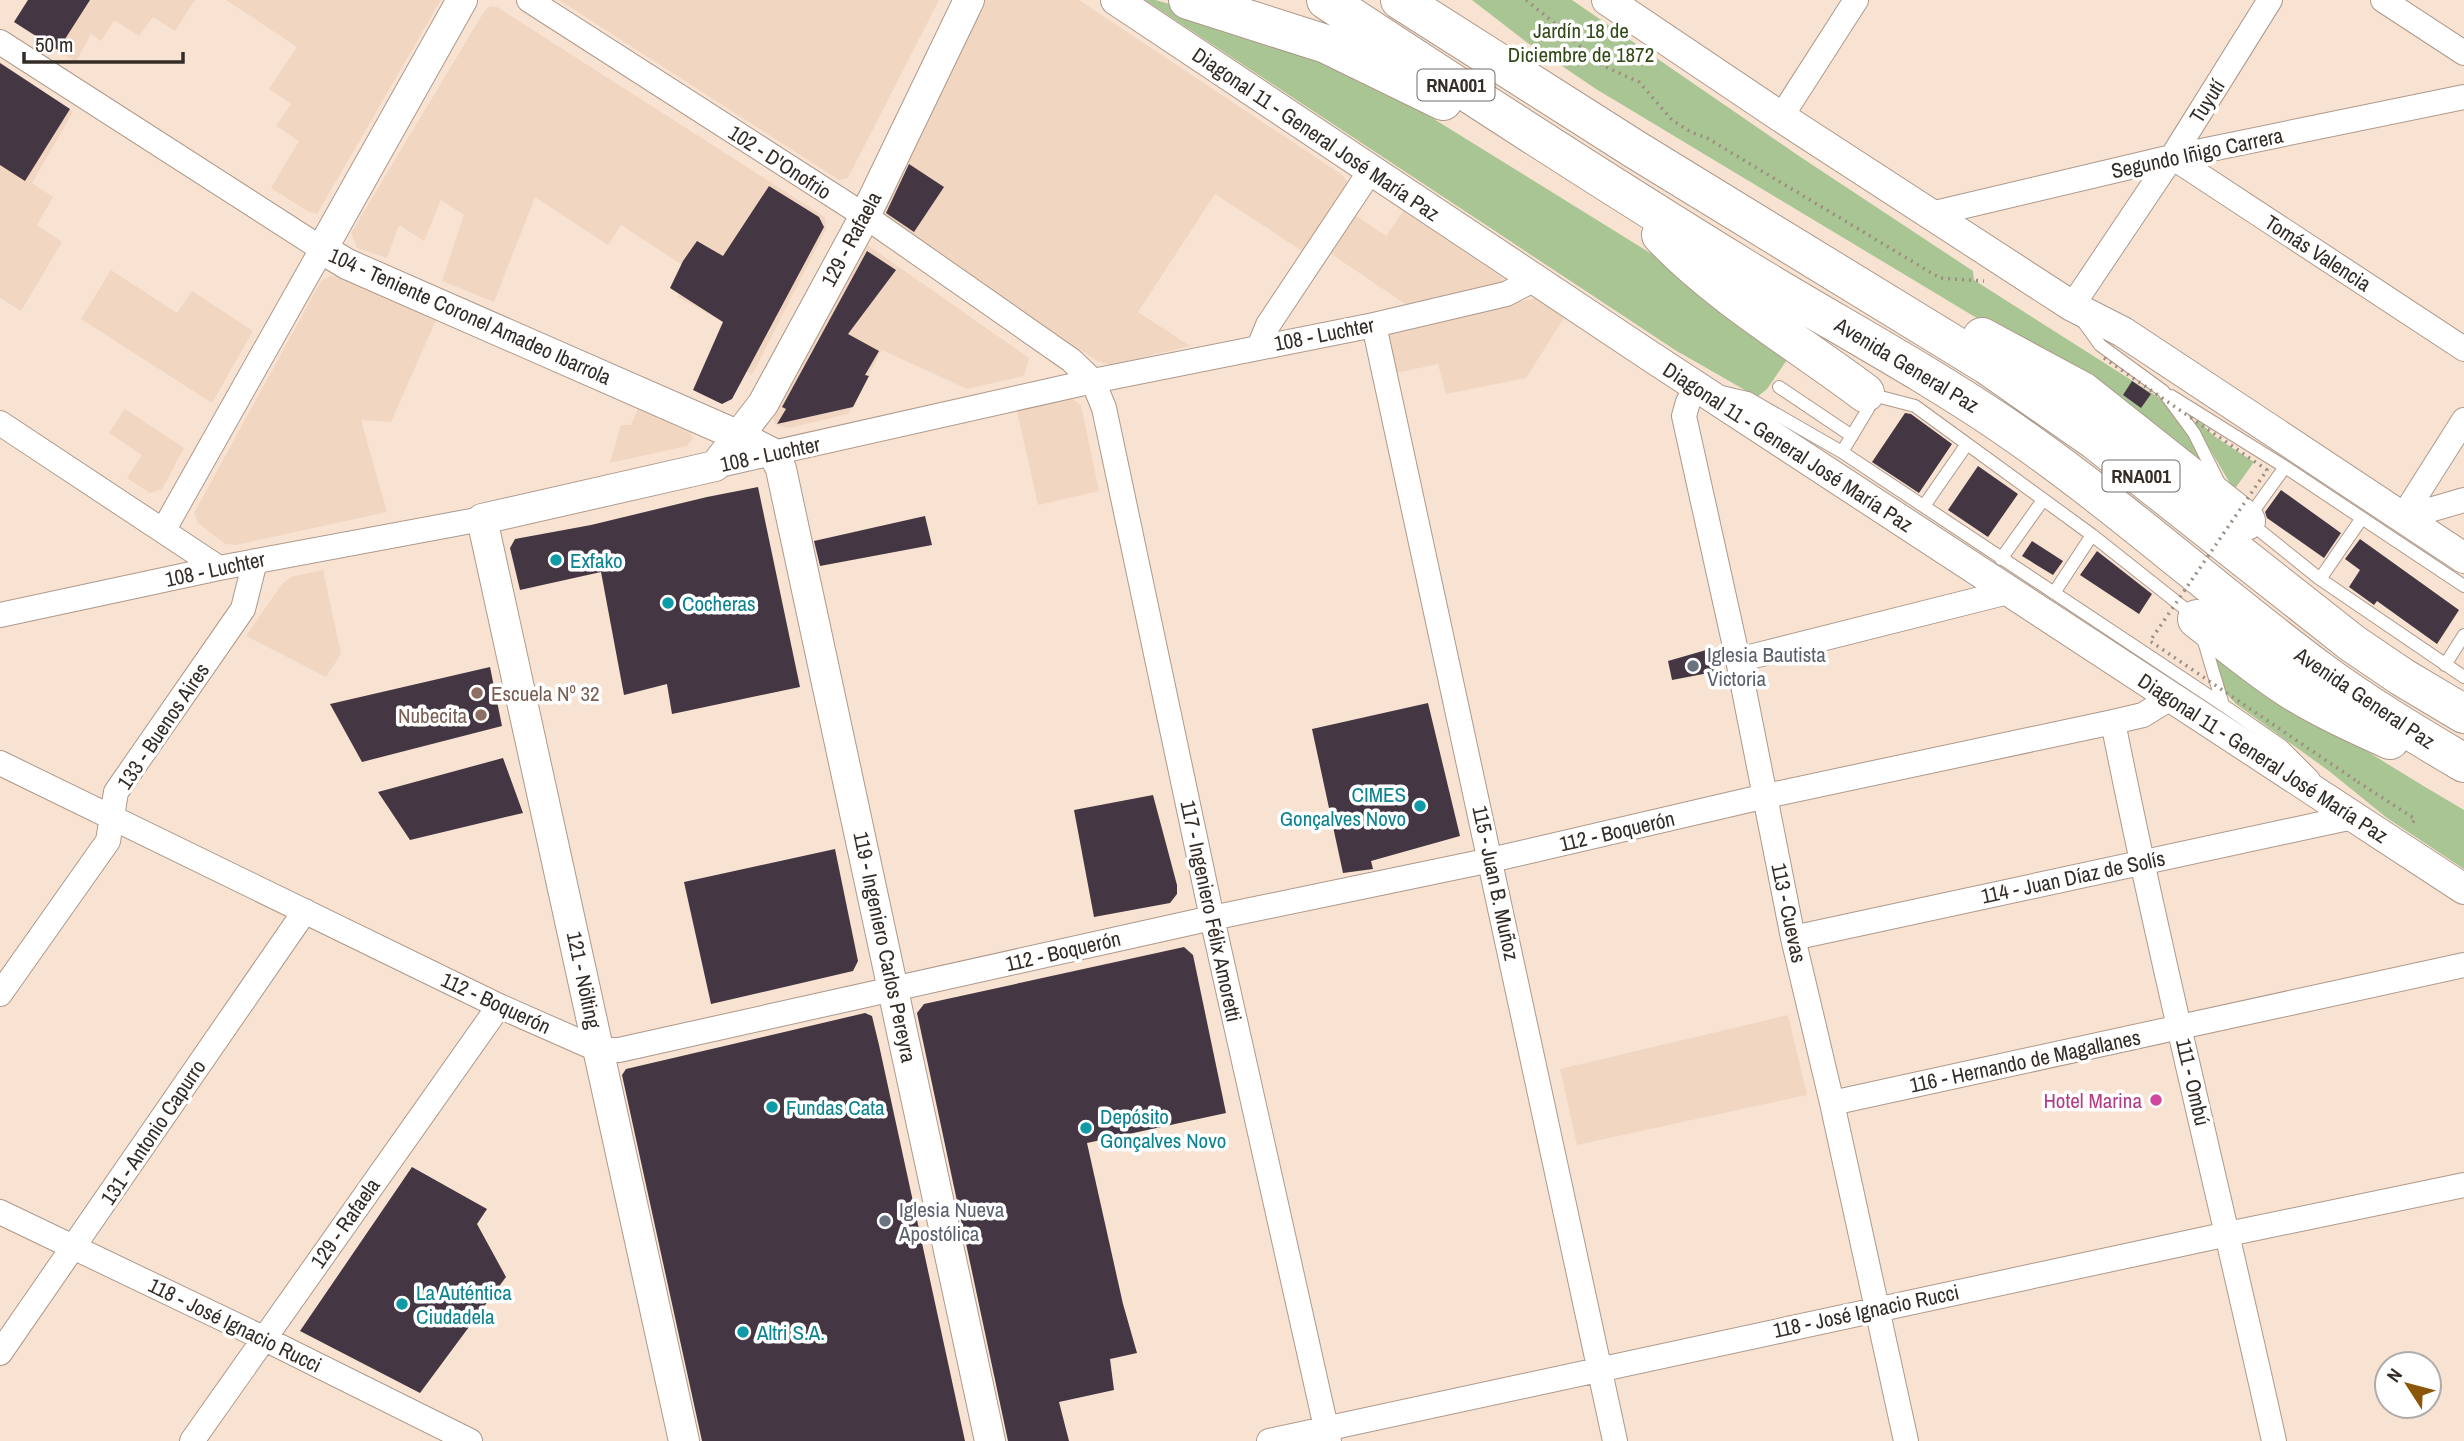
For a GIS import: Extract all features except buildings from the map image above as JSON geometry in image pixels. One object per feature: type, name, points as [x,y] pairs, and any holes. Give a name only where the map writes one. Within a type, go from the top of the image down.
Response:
[{"type":"highway","points":[[1188,0],[1326,44],[1601,179],[1688,263],[1865,393]]},
{"type":"highway","name":"Avenida General Paz","points":[[1326,0],[1601,179],[1747,270],[1944,385],[2078,479],[2322,672],[2421,738],[2464,763]]},
{"type":"highway","name":"Avenida General Paz","points":[[1400,0],[1636,150],[1987,365],[2105,448],[2352,643],[2464,714]]},
{"type":"highway","points":[[1446,0],[1636,150]]},
{"type":"highway","points":[[1807,254],[2000,346],[2082,391],[2198,480],[2246,521]]},
{"type":"highway","points":[[2197,618],[2292,690],[2335,714],[2464,774]]},
{"type":"street","points":[[163,531],[462,0]]},
{"type":"street","name":"102 - D'Onofrio","points":[[529,0],[865,216],[1071,360],[1093,381]]},
{"type":"street","name":"129 - Rafaela","points":[[715,466],[763,404],[865,216],[969,0]]},
{"type":"street","name":"Diagonal 11 - General José María Paz","points":[[1116,0],[2008,592],[2464,889]]},
{"type":"street","points":[[1607,0],[2072,306],[2123,332],[2464,558]]},
{"type":"street","points":[[1781,117],[1856,0]]},
{"type":"street","name":"Tuyutí","points":[[2072,306],[2172,157],[2270,0]]},
{"type":"street","points":[[2383,0],[2464,52]]},
{"type":"street","name":"104 - Teniente Coronel Amadeo Ibarrola","points":[[0,42],[26,69],[58,85],[347,264],[739,436],[774,454]]},
{"type":"street","name":"Segundo Iñigo Carrera","points":[[1931,214],[2172,157],[2464,97]]},
{"type":"street","name":"Tomás Valencia","points":[[2172,157],[2464,349]]},
{"type":"street","points":[[1259,347],[1268,325],[1371,170]]},
{"type":"street","name":"108 - Luchter","points":[[0,615],[219,568],[482,519],[1093,381],[1374,325],[1506,294],[1535,279]]},
{"type":"street","name":"115 - Juan B. Muñoz","points":[[1374,325],[1615,1441]]},
{"type":"street","name":"117 - Ingeniero Félix Amoretti","points":[[1093,381],[1104,408],[1212,918],[1327,1434]]},
{"type":"street","name":"113 - Cuevas","points":[[1698,386],[1688,402],[1684,416],[1738,660],[1793,938],[1906,1441]]},
{"type":"street","points":[[2402,518],[2464,420]]},
{"type":"street","points":[[0,423],[219,568]]},
{"type":"street","name":"119 - Ingeniero Carlos Pereyra","points":[[774,454],[781,469],[990,1441]]},
{"type":"street","points":[[2402,518],[2464,500]]},
{"type":"street","name":"121 - Nölting","points":[[482,519],[684,1441]]},
{"type":"street","name":"133 - Buenos Aires","points":[[0,994],[108,841],[117,792],[243,609],[255,561]]},
{"type":"street","points":[[1738,660],[2008,592]]},
{"type":"street","name":"112 - Boquerón","points":[[0,763],[499,1006],[599,1050],[619,1050],[1212,918],[1491,860],[1766,796],[2113,722],[2143,715],[2172,697]]},
{"type":"street","name":"111 - Ombú","points":[[2113,722],[2141,863],[2274,1441]]},
{"type":"street","name":"114 - Juan Díaz de Solís","points":[[1793,938],[2353,817]]},
{"type":"street","name":"131 - Antonio Capurro","points":[[0,1353],[305,911]]},
{"type":"street","name":"116 - Hernando de Magallanes","points":[[1832,1103],[2464,965]]},
{"type":"street","name":"129 - Rafaela","points":[[192,1441],[499,1006]]},
{"type":"street","name":"118 - José Ignacio Rucci","points":[[1269,1441],[1327,1434],[1599,1369],[2464,1185]]},
{"type":"street","name":"118 - José Ignacio Rucci","points":[[0,1212],[470,1441]]},
{"type":"lane","points":[[2072,306],[2100,345],[2163,391],[2285,467],[2464,586]]},
{"type":"lane","points":[[1698,386],[1748,398],[1842,452],[2283,746],[2353,817]]},
{"type":"lane","points":[[1779,387],[1852,436]]},
{"type":"lane","points":[[2163,391],[2189,425],[2221,488],[2246,521],[2320,579],[2464,677]]},
{"type":"lane","points":[[1842,452],[1868,410],[1865,393],[1915,406],[2092,535],[2197,618],[2223,705]]},
{"type":"lane","points":[[1924,506],[1967,444]]},
{"type":"lane","points":[[2246,521],[2285,467]]},
{"type":"lane","points":[[2001,559],[2043,500]]},
{"type":"lane","points":[[2320,579],[2362,518]]},
{"type":"lane","points":[[2054,593],[2092,535]]},
{"type":"lane","points":[[2445,664],[2464,635]]},
{"type":"path","points":[[1528,1],[1568,34],[1597,63],[1639,82],[1672,120],[1681,126],[1707,138],[1940,278],[1984,281]]},
{"type":"path","points":[[2104,358],[2267,470],[2150,640],[2358,782]]},
{"type":"shaded area","points":[[27,0],[195,0],[175,31],[153,17],[139,36],[114,20],[101,41],[91,34],[76,62],[19,26],[15,20]]},
{"type":"shaded area","points":[[226,0],[441,0],[317,214],[309,212],[271,188],[299,141],[276,126],[291,104],[269,89],[297,47]]},
{"type":"shaded area","points":[[559,0],[939,0],[848,178],[839,180]]},
{"type":"shaded area","points":[[980,0],[1079,0],[1341,174],[1348,187],[1305,253],[1215,194],[1138,312],[1190,346],[1111,365],[1097,361],[882,216],[881,203]]},
{"type":"shaded area","points":[[490,6],[497,7],[825,217],[826,229],[752,375],[712,348],[723,322],[678,297],[690,270],[621,225],[608,245],[535,197],[494,302],[442,281],[464,215],[441,200],[424,241],[399,225],[387,258],[357,248],[351,233],[485,10]]},
{"type":"shaded area","points":[[0,62],[73,112],[32,183],[53,197],[37,225],[62,242],[21,311],[0,298]]},
{"type":"shaded area","points":[[1403,211],[1503,278],[1502,283],[1414,310],[1327,251],[1352,213],[1386,236]]},
{"type":"shaded area","points":[[866,244],[1029,358],[1024,376],[967,389],[882,350],[848,414],[789,428],[776,425],[772,416]]},
{"type":"shaded area","points":[[111,270],[177,313],[192,291],[253,331],[212,403],[81,319]]},
{"type":"shaded area","points":[[337,276],[436,320],[391,422],[361,420],[387,512],[236,545],[225,544],[198,523],[194,513],[321,281]]},
{"type":"shaded area","points":[[1542,299],[1568,312],[1526,378],[1446,394],[1438,364],[1387,375],[1388,330]]},
{"type":"shaded area","points":[[1072,399],[1081,405],[1099,491],[1038,505],[1017,411]]},
{"type":"shaded area","points":[[125,409],[184,448],[162,489],[150,493],[127,478],[142,455],[109,433]]},
{"type":"shaded area","points":[[638,409],[691,433],[693,439],[687,446],[610,463],[621,425],[631,425]]},
{"type":"shaded area","points":[[323,570],[341,654],[326,677],[246,636],[281,585],[291,577]]},
{"type":"shaded area","points":[[1788,1015],[1807,1095],[1577,1145],[1560,1069]]},
{"type":"green space","points":[[1145,0],[1155,0],[1203,13],[1304,47],[1408,103],[1655,256],[1791,354],[1767,389],[1757,397],[1675,350]]},
{"type":"green space","name":"Jardín 18 de Diciembre de 1872","points":[[1472,0],[1572,0],[1799,156],[1973,271],[1974,280],[2158,397],[2166,404],[2194,446],[2209,478],[2005,335],[1596,89],[1525,41]]},
{"type":"green space","points":[[2196,421],[2254,462],[2234,490],[2195,424]]},
{"type":"green space","points":[[2212,643],[2335,731],[2464,810],[2464,869],[2387,818],[2329,771],[2236,704],[2225,692]]},
{"type":"place","name":"Exfako","points":[[556,560]]},
{"type":"place","name":"Cocheras","points":[[668,603]]},
{"type":"place","name":"Iglesia Bautista Victoria","points":[[1693,666]]},
{"type":"place","name":"Escuela Nº 32","points":[[477,693]]},
{"type":"place","name":"Nubecita","points":[[481,715]]},
{"type":"place","name":"CIMES Gonçalves Novo","points":[[1420,806]]},
{"type":"place","name":"Hotel Marina","points":[[2156,1100]]},
{"type":"place","name":"Fundas Cata","points":[[772,1107]]},
{"type":"place","name":"Depósito Gonçalves Novo","points":[[1086,1128]]},
{"type":"place","name":"Iglesia Nueva Apostólica","points":[[885,1221]]},
{"type":"place","name":"La Auténtica Ciudadela","points":[[402,1304]]},
{"type":"place","name":"Altri S.A.","points":[[743,1332]]}]
